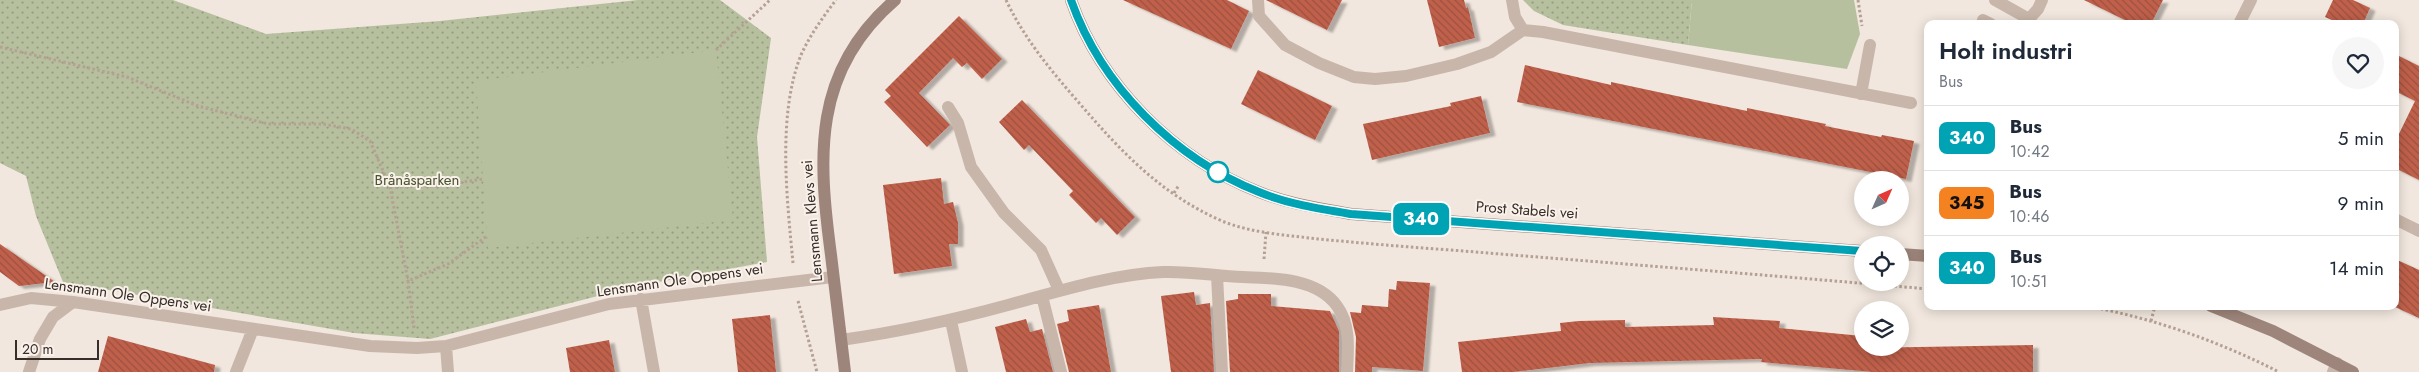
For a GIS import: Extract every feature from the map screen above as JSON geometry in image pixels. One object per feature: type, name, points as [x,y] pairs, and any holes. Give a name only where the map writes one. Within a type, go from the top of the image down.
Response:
[{"type":"street","name":"Lensmann Klevs vei","points":[[845,372],[823,181],[825,124],[834,88],[850,54],[872,22],[895,0]]},
{"type":"street","name":"Prost Stabels vei","points":[[1071,0],[1085,34],[1101,62],[1134,103],[1158,128],[1218,172],[1259,192],[1286,201],[1351,214],[1854,250]]},
{"type":"street","points":[[1258,0],[1259,16],[1285,45],[1319,63],[1354,77],[1375,79],[1406,76],[1457,64],[1491,52],[1523,30],[1543,32],[1911,103]]},
{"type":"street","points":[[1512,0],[1515,17],[1523,30]]},
{"type":"street","points":[[1995,0],[2026,20]]},
{"type":"street","points":[[2030,20],[2042,0]]},
{"type":"street","points":[[2242,20],[2251,0]]},
{"type":"street","points":[[1861,94],[1870,45]]},
{"type":"street","points":[[948,107],[958,123],[971,167],[1004,213],[1041,250],[1059,290]]},
{"type":"street","points":[[2399,221],[2419,230]]},
{"type":"street","points":[[1909,255],[1924,256]]},
{"type":"street","points":[[841,340],[879,335],[951,321],[1059,290],[1162,272],[1192,272],[1217,276],[1283,280],[1306,285],[1325,294],[1337,306],[1345,322],[1348,340],[1347,372]]},
{"type":"street","points":[[1217,276],[1222,372]]},
{"type":"street","name":"Lensmann Ole Oppens vei","points":[[0,305],[31,298],[74,302],[370,346],[417,348],[446,346],[609,304],[833,277]]},
{"type":"street","points":[[1042,296],[1061,372]]},
{"type":"street","points":[[641,299],[654,372]]},
{"type":"street","points":[[28,372],[40,338],[53,317],[74,302]]},
{"type":"street","points":[[2220,310],[2274,331],[2335,368],[2353,372]]},
{"type":"street","points":[[951,321],[962,372]]},
{"type":"street","points":[[236,372],[253,329]]},
{"type":"street","points":[[446,346],[448,372]]},
{"type":"path","points":[[716,50],[770,0]]},
{"type":"path","points":[[817,372],[794,282],[787,154],[791,96],[802,55],[812,35],[836,0]]},
{"type":"path","points":[[1858,0],[1863,33],[1870,45]]},
{"type":"path","points":[[0,47],[127,76],[198,106],[268,124],[323,124],[351,129],[370,141],[390,187],[408,281],[417,348]]},
{"type":"path","points":[[390,187],[438,186],[483,179]]},
{"type":"path","points":[[1174,193],[1179,185]]},
{"type":"path","points":[[1264,264],[1266,232]]},
{"type":"path","points":[[408,281],[448,264],[487,236]]},
{"type":"path","points":[[2103,310],[2151,321],[2190,333],[2279,372]]},
{"type":"path","points":[[2151,321],[2154,310]]},
{"type":"green space","name":"Brånåsparken","points":[[0,0],[173,0],[266,34],[440,21],[638,0],[720,0],[771,38],[757,137],[767,262],[637,286],[430,339],[354,333],[63,282],[36,216],[26,176],[0,163]]},
{"type":"green space","points":[[1523,0],[1692,0],[1688,45],[1563,25],[1534,11]]},
{"type":"green space","points":[[1692,0],[1854,0],[1860,34],[1847,69],[1688,45]]},
{"type":"green space","points":[[716,50],[733,220],[488,248],[476,81]]},
{"type":"building","points":[[1123,0],[1227,0],[1249,11],[1231,49]]},
{"type":"building","points":[[1266,0],[1342,0],[1327,30]]},
{"type":"building","points":[[1427,0],[1464,0],[1466,8],[1468,7],[1475,38],[1439,47]]},
{"type":"building","points":[[2084,0],[2163,0],[2153,20],[2125,20]]},
{"type":"building","points":[[2333,0],[2353,0],[2370,8],[2365,20],[2332,20],[2325,17]]},
{"type":"building","points":[[959,16],[1002,59],[982,79],[967,63],[962,67],[953,58],[919,93],[950,125],[927,147],[884,102],[891,96],[885,90]]},
{"type":"building","points":[[2399,56],[2419,66],[2419,180],[2399,170],[2399,134],[2415,101],[2399,93]]},
{"type":"building","points":[[1525,65],[1611,85],[1611,82],[1747,111],[1747,108],[1826,124],[1825,126],[1881,137],[1882,135],[1914,141],[1908,171],[1866,171],[1517,102]]},
{"type":"building","points":[[1258,70],[1332,106],[1315,140],[1241,104]]},
{"type":"building","points":[[1481,96],[1490,133],[1372,160],[1363,124],[1451,106],[1450,103]]},
{"type":"building","points":[[1022,100],[1135,217],[1117,235],[1101,218],[1096,223],[1069,195],[1073,191],[1029,145],[1024,150],[999,122]]},
{"type":"building","points":[[941,178],[944,204],[953,202],[958,223],[958,244],[949,244],[952,266],[894,274],[883,185]]},
{"type":"building","points":[[0,244],[55,282],[19,286],[0,272]]},
{"type":"building","points":[[2399,261],[2419,270],[2419,318],[2399,309]]},
{"type":"building","points":[[1397,281],[1430,283],[1423,371],[1372,367],[1372,372],[1355,372],[1356,337],[1350,312],[1361,313],[1362,305],[1388,307],[1389,289],[1396,290]]},
{"type":"building","points":[[1194,292],[1196,305],[1210,303],[1214,372],[1171,372],[1161,296]]},
{"type":"building","points":[[1238,294],[1271,294],[1271,306],[1330,311],[1339,331],[1339,372],[1230,372],[1226,301],[1238,299]]},
{"type":"building","points":[[1099,305],[1111,372],[1069,372],[1057,324],[1069,321],[1067,310]]},
{"type":"building","points":[[770,315],[776,372],[738,372],[732,319]]},
{"type":"building","points":[[1713,317],[1780,321],[1779,328],[1854,335],[1854,356],[1909,356],[1909,347],[2033,345],[2033,372],[1873,372],[1761,362],[1762,359],[1590,363],[1513,372],[1462,372],[1458,342],[1561,331],[1560,323],[1579,321],[1625,320],[1625,327],[1714,325]]},
{"type":"building","points":[[1026,319],[1030,332],[1042,329],[1053,372],[1006,372],[995,327]]},
{"type":"building","points":[[108,336],[215,365],[214,372],[98,372]]},
{"type":"building","points":[[609,340],[615,372],[570,372],[566,348]]},
{"type":"bus line","name":"340","points":[[1071,0],[1085,34],[1101,62],[1117,85],[1158,128],[1174,142],[1218,172],[1259,192],[1286,201],[1351,214],[1854,250]]}]
